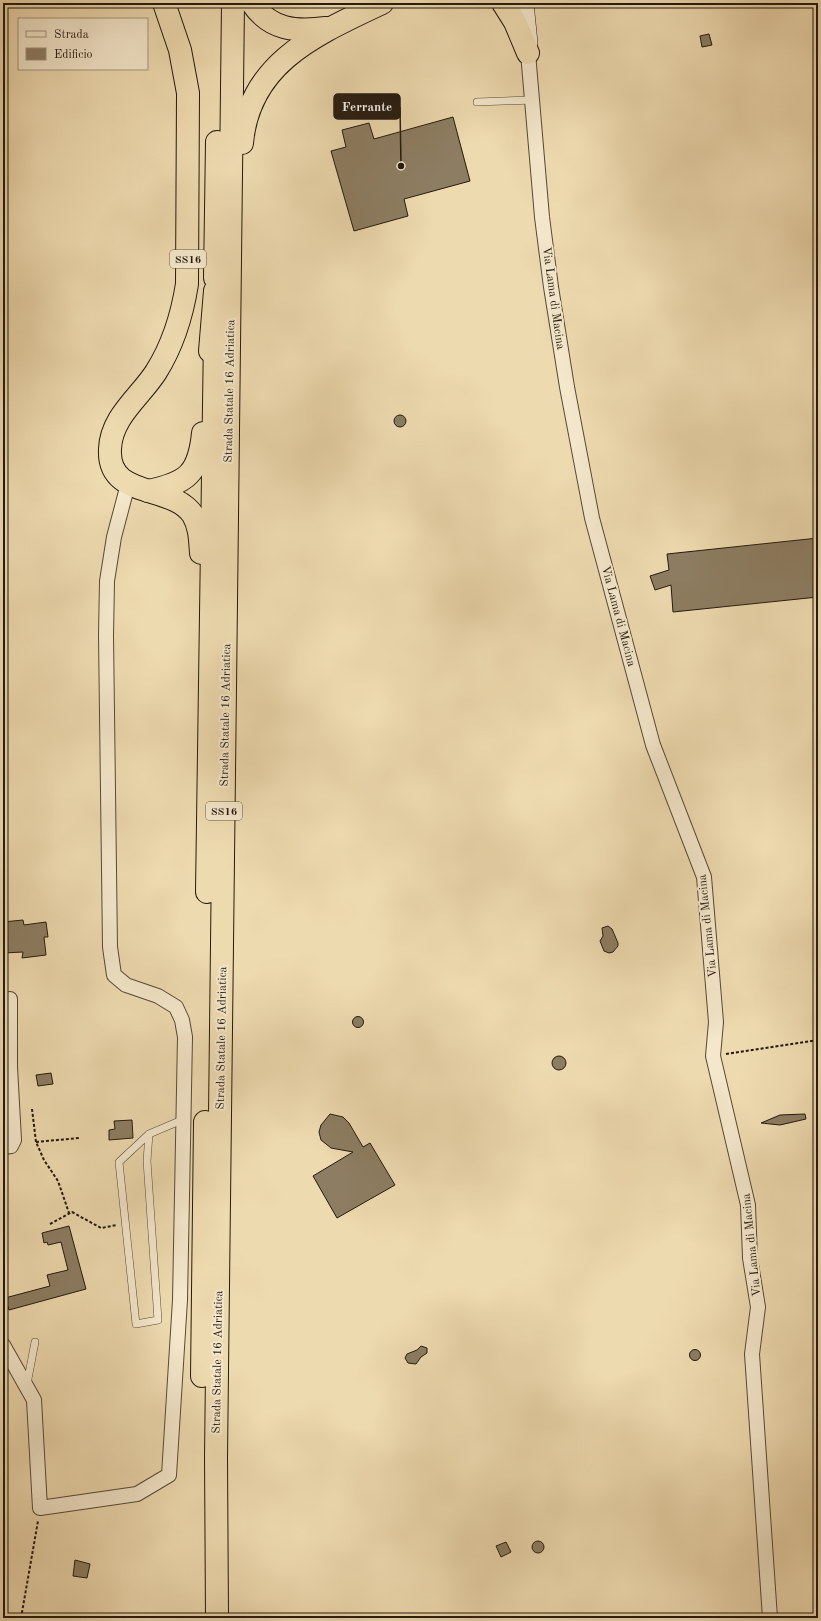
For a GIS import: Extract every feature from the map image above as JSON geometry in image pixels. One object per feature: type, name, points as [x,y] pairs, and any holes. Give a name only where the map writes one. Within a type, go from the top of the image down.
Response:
[{"type":"highway","name":"Strada Statale 16 Adriatica","points":[[202,1618],[201,1465],[219,3]]},
{"type":"highway","name":"Strada Statale 16 Adriatica","points":[[217,1618],[216,1457],[233,3]]},
{"type":"highway","name":"SS16","points":[[252,3],[265,18],[281,28],[303,31],[331,27]]},
{"type":"highway","name":"SS16","points":[[231,252],[242,135],[250,105],[261,84],[278,64],[297,48],[331,27],[382,3]]},
{"type":"highway","points":[[503,3],[517,26],[528,53]]},
{"type":"highway","name":"SS16","points":[[164,5],[180,50],[188,93],[186,284],[179,322],[167,352],[149,382],[123,412],[111,439],[110,452],[113,467],[120,477],[138,487],[181,503],[190,511],[197,524],[200,538],[210,660]]},
{"type":"highway","name":"SS16","points":[[138,487],[184,480],[192,472],[199,458],[202,442],[215,291]]},
{"type":"street","points":[[524,3],[528,53]]},
{"type":"street","name":"Via Lama di Macina","points":[[528,53],[539,177],[556,320],[592,518],[653,745],[704,877],[716,1022],[713,1056],[748,1205],[750,1258],[758,1307],[752,1354],[770,1618]]},
{"type":"street","points":[[3,1346],[34,1400],[40,1508],[137,1494],[168,1475],[180,1300],[182,1120],[185,1037],[182,1020],[176,1007],[158,996],[126,985],[114,975],[110,947],[106,635],[107,581],[114,537],[138,487]]},
{"type":"street","points":[[3,1147],[11,1146],[14,1140],[10,1067],[10,999]]},
{"type":"lane","points":[[477,102],[532,100]]},
{"type":"lane","points":[[149,1134],[147,1161],[158,1320],[136,1324],[119,1162],[149,1134],[182,1120]]},
{"type":"lane","points":[[26,1386],[35,1342]]},
{"type":"path","points":[[713,1056],[818,1040]]},
{"type":"path","points":[[32,1109],[36,1142],[44,1160],[58,1181],[69,1213]]},
{"type":"path","points":[[36,1142],[79,1138]]},
{"type":"path","points":[[50,1224],[72,1212],[101,1228],[126,1223]]},
{"type":"path","points":[[21,1618],[40,1508]]},
{"type":"building","points":[[709,34],[712,45],[702,47],[700,36]]},
{"type":"building","points":[[453,117],[470,181],[404,199],[408,216],[354,231],[331,151],[346,147],[342,130],[369,123],[374,139]]},
{"type":"building","points":[[400,415],[404,417],[406,421],[404,425],[400,427],[396,425],[394,421],[396,417]]},
{"type":"building","points":[[818,538],[818,597],[673,612],[671,585],[655,590],[650,576],[669,570],[667,554]]},
{"type":"building","points":[[23,920],[24,925],[46,922],[48,937],[44,937],[46,955],[22,958],[23,952],[3,953],[3,922]]},
{"type":"building","points":[[608,926],[612,929],[618,943],[618,946],[613,952],[609,953],[604,951],[600,941],[603,936],[602,928]]},
{"type":"building","points":[[356,1017],[360,1017],[362,1018],[362,1026],[356,1027],[353,1024],[353,1020]]},
{"type":"building","points":[[559,1056],[564,1058],[566,1063],[564,1068],[559,1070],[554,1068],[552,1063],[554,1058]]},
{"type":"building","points":[[51,1073],[53,1084],[38,1086],[36,1075]]},
{"type":"building","points":[[330,1114],[343,1117],[349,1123],[363,1147],[370,1143],[395,1185],[337,1218],[313,1176],[353,1152],[331,1148],[321,1140],[319,1132],[321,1125]]},
{"type":"building","points":[[805,1114],[806,1119],[780,1125],[761,1123],[780,1115]]},
{"type":"building","points":[[132,1120],[133,1138],[109,1140],[109,1130],[115,1129],[114,1121]]},
{"type":"building","points":[[69,1226],[86,1289],[9,1310],[5,1298],[50,1286],[47,1275],[68,1270],[61,1242],[48,1245],[47,1242],[44,1243],[42,1233]]},
{"type":"building","points":[[421,1346],[427,1348],[427,1353],[421,1357],[416,1364],[408,1363],[405,1358],[407,1354],[417,1350]]},
{"type":"building","points":[[695,1349],[699,1351],[701,1355],[699,1359],[695,1361],[691,1359],[689,1355],[691,1351]]},
{"type":"building","points":[[536,1541],[540,1541],[544,1547],[540,1553],[536,1553],[532,1549],[532,1545]]},
{"type":"building","points":[[506,1542],[511,1552],[501,1557],[496,1546]]},
{"type":"building","points":[[75,1560],[90,1564],[87,1578],[73,1576]]},
{"type":"place","name":"Ferrante","points":[[401,166]]}]
